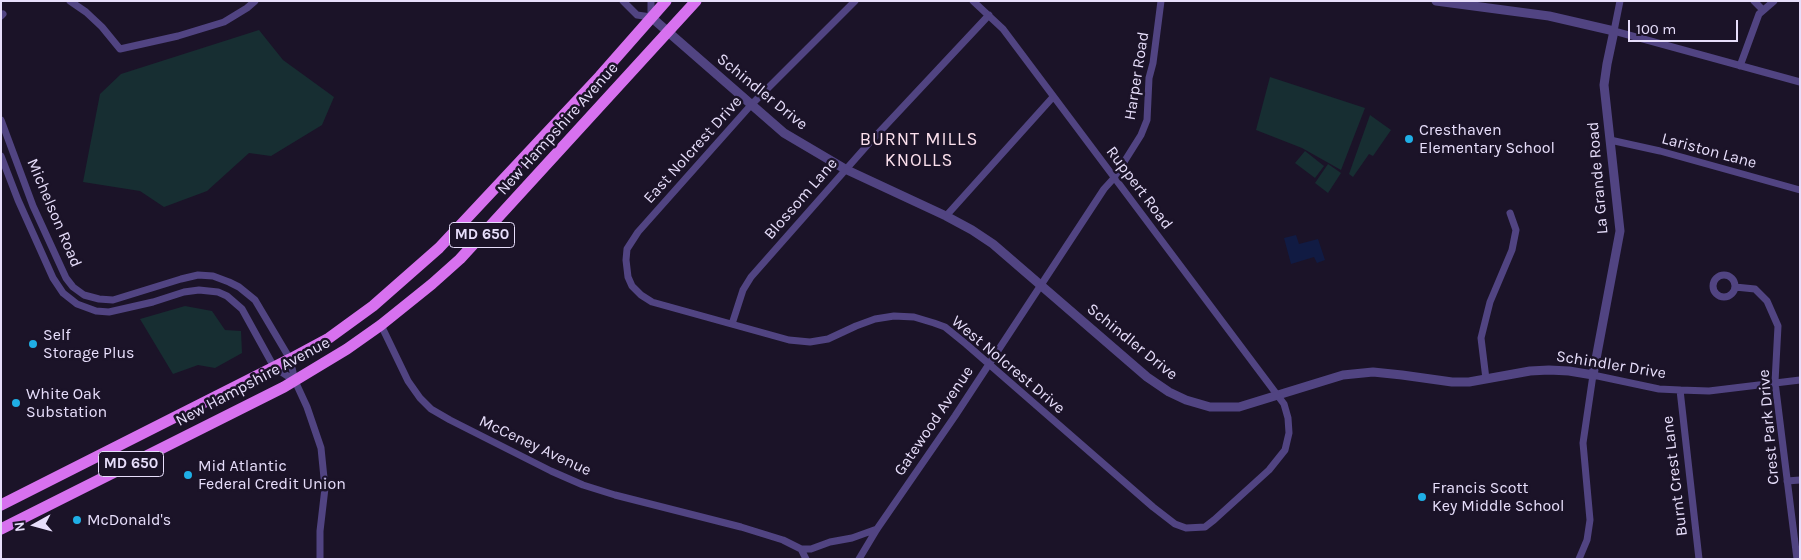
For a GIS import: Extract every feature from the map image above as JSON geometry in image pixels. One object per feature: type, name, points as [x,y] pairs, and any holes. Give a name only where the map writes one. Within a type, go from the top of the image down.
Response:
[{"type":"main road","name":"New Hampshire Avenue","points":[[1,505],[290,359],[329,338],[372,306],[439,248],[600,76],[666,1]]},
{"type":"main road","name":"New Hampshire Avenue","points":[[1,529],[295,381],[347,349],[381,325],[460,259],[696,1]]},
{"type":"street","points":[[70,1],[86,12],[102,27],[120,49],[178,36],[224,22],[255,1]]},
{"type":"street","points":[[623,1],[637,15],[652,17],[651,1]]},
{"type":"street","name":"East Nolcrest Drive","points":[[626,260],[627,250],[638,232],[751,105],[855,1]]},
{"type":"street","name":"Ruppert Road","points":[[974,1],[1003,29],[1277,396]]},
{"type":"street","name":"Harper Road","points":[[1114,178],[1147,120],[1149,78],[1155,54],[1161,1]]},
{"type":"street","points":[[1436,1],[1549,16],[1614,31],[1800,82]]},
{"type":"street","name":"La Grande Road","points":[[1579,559],[1587,540],[1590,520],[1583,444],[1593,376],[1620,231],[1604,85],[1620,1]]},
{"type":"street","points":[[1754,1],[1763,10]]},
{"type":"street","points":[[1740,66],[1759,14],[1774,1]]},
{"type":"street","name":"Blossom Lane","points":[[732,324],[743,290],[751,277],[845,170],[989,15]]},
{"type":"street","name":"Schindler Drive","points":[[652,17],[784,133],[845,170],[946,216],[993,244],[1147,377],[1169,392],[1186,400],[1210,407],[1239,407],[1343,375],[1372,372],[1452,382],[1469,382],[1549,370],[1569,371],[1660,389],[1680,390],[1709,390],[1800,380]]},
{"type":"street","points":[[946,216],[1053,97]]},
{"type":"street","name":"Michelson Road","points":[[1,120],[34,206],[66,278],[73,287],[84,295],[98,299],[113,300],[181,279],[198,276],[213,276],[229,282],[255,300],[290,359],[295,381]]},
{"type":"street","name":"Lariston Lane","points":[[1610,140],[1660,151],[1800,190]]},
{"type":"street","name":"Michelson Road","points":[[1,156],[18,200],[53,278],[63,293],[77,304],[96,311],[109,312],[153,302],[184,292],[199,290],[218,292],[242,309],[274,367],[295,381]]},
{"type":"street","name":"Gatewood Avenue","points":[[859,559],[877,529],[1042,285],[1104,189],[1114,178]]},
{"type":"street","points":[[1486,379],[1481,338],[1490,302],[1512,250],[1516,230],[1510,212]]},
{"type":"street","name":"West Nolcrest Drive","points":[[626,260],[628,277],[632,286],[652,302],[789,340],[810,342],[828,339],[874,319],[894,316],[914,317],[945,327],[1153,507],[1175,524],[1186,528],[1204,527],[1214,520],[1269,470],[1285,450],[1289,433],[1288,418],[1284,404],[1277,396]]},
{"type":"street","name":"Crest Park Drive","points":[[1735,287],[1755,289],[1767,301],[1778,326],[1775,382],[1797,559]]},
{"type":"street","name":"McCeney Avenue","points":[[381,325],[408,381],[420,398],[431,409],[450,420],[583,485],[741,527],[783,540],[801,549]]},
{"type":"street","points":[[295,381],[307,407],[321,448],[325,488],[320,531],[320,559]]},
{"type":"street","name":"Burnt Crest Lane","points":[[1680,390],[1699,559]]},
{"type":"street","points":[[1787,481],[1800,480]]},
{"type":"street","points":[[806,559],[801,549],[852,538],[877,529]]},
{"type":"green space","points":[[259,30],[283,60],[334,97],[322,125],[271,156],[249,153],[207,191],[164,207],[140,191],[83,182],[100,94],[121,74]]},
{"type":"green space","points":[[1270,77],[1365,108],[1341,170],[1302,148],[1256,130]]},
{"type":"green space","points":[[1370,115],[1391,130],[1373,156],[1369,154],[1353,177],[1349,174]]},
{"type":"green space","points":[[1305,151],[1324,166],[1315,178],[1295,163]]},
{"type":"green space","points":[[1328,164],[1341,173],[1328,193],[1315,183]]},
{"type":"green space","points":[[185,306],[212,311],[225,330],[241,331],[242,353],[215,368],[198,365],[173,374],[140,319]]},
{"type":"water","points":[[1296,235],[1299,244],[1318,239],[1325,260],[1317,263],[1314,257],[1291,264],[1284,238]]},
{"type":"place","name":"Cresthaven Elementary School","points":[[1409,139]]},
{"type":"place","name":"Self Storage Plus","points":[[33,344]]},
{"type":"place","name":"White Oak Substation","points":[[16,403]]},
{"type":"place","name":"Mid Atlantic Federal Credit Union","points":[[188,475]]},
{"type":"place","name":"Francis Scott Key Middle School","points":[[1422,497]]},
{"type":"place","name":"McDonald's","points":[[77,520]]},
{"type":"district","name":"BURNT MILLS KNOLLS","points":[[919,150]]}]
